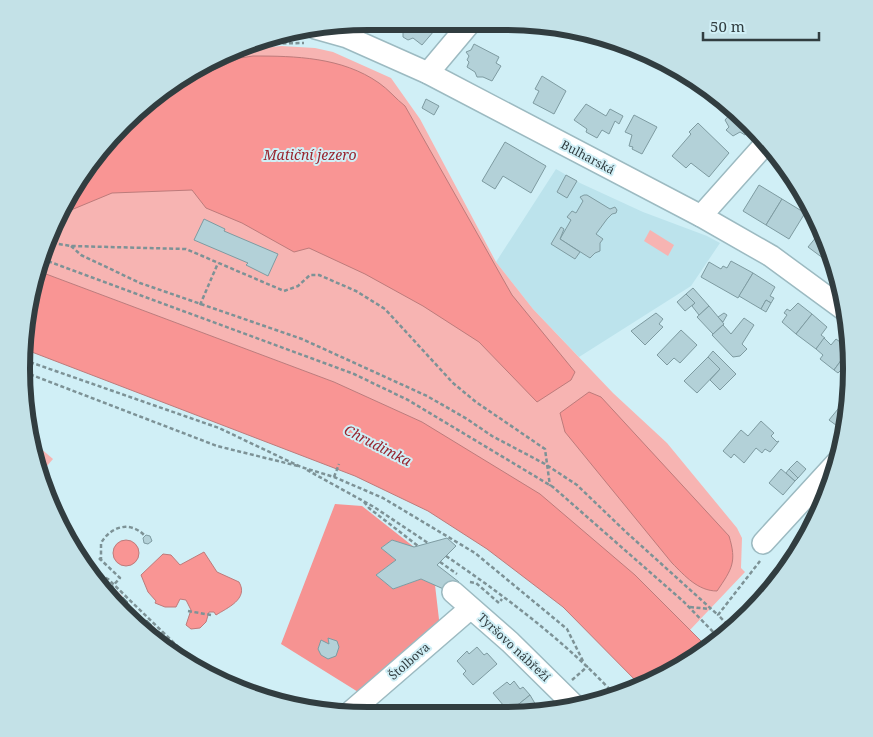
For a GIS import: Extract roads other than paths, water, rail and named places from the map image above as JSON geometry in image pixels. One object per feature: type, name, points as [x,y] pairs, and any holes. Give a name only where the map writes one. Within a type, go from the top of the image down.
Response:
[{"type":"street","points":[[428,73],[464,30]]},
{"type":"street","name":"Bulharská","points":[[332,32],[346,36],[428,73],[701,216],[771,256],[837,305]]},
{"type":"street","points":[[701,216],[762,148]]},
{"type":"street","points":[[763,543],[826,474]]},
{"type":"street","name":"Tyršovo nábřeží","points":[[453,592],[510,642],[569,700]]},
{"type":"street","name":"Štolbova","points":[[357,706],[466,612],[472,610]]},
{"type":"water","name":"Matiční jezero","points":[[253,56],[285,57],[334,63],[365,74],[386,88],[405,106],[512,295],[575,372],[571,380],[537,402],[479,342],[423,306],[365,274],[309,248],[294,252],[242,223],[206,208],[192,190],[112,193],[69,211],[100,162],[145,114],[191,80],[240,58]]},
{"type":"water","name":"Chrudimka","points":[[44,273],[334,382],[422,422],[540,494],[635,575],[703,643],[674,662],[635,680],[563,607],[487,549],[428,511],[355,476],[31,352],[33,324]]},
{"type":"water","points":[[589,392],[601,397],[729,536],[733,552],[732,565],[717,591],[698,586],[672,563],[565,432],[560,413]]},
{"type":"water","points":[[126,540],[135,544],[139,553],[135,562],[126,566],[117,562],[113,553],[117,544]]},
{"type":"water","points":[[204,552],[217,572],[239,582],[241,593],[231,606],[216,615],[214,612],[209,612],[206,622],[200,628],[191,629],[186,625],[191,610],[186,600],[180,599],[176,607],[165,607],[155,603],[156,601],[148,592],[141,575],[163,554],[171,555],[180,565]]}]
